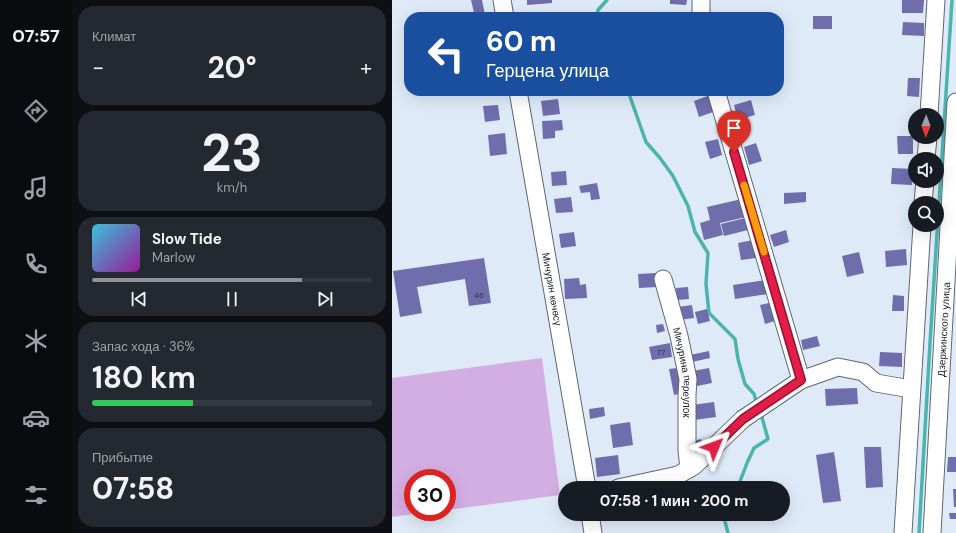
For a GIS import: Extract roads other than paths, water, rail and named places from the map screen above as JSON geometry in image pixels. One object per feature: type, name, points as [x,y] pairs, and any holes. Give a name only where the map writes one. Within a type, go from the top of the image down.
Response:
[{"type":"street","points":[[502,0],[504,12]]},
{"type":"street","points":[[701,0],[701,12]]},
{"type":"street","points":[[929,108],[936,0]]},
{"type":"street","name":"Мичурин көчөсү","points":[[519,96],[586,481]]},
{"type":"street","points":[[717,96],[801,380]]},
{"type":"street","name":"Дзержинского улица","points":[[932,533],[956,102]]},
{"type":"street","points":[[903,533],[922,232]]},
{"type":"street","name":"Мичурина переулок","points":[[663,279],[688,379],[688,469]]},
{"type":"street","points":[[650,481],[678,475],[694,466],[743,419],[801,380],[838,367],[863,372],[876,383],[911,389]]},
{"type":"street","points":[[591,521],[593,533]]},
{"type":"waterway","points":[[598,12],[607,0]]},
{"type":"waterway","points":[[919,533],[952,0]]},
{"type":"waterway","points":[[630,96],[646,142],[673,176],[688,206],[695,232],[708,253],[706,284],[709,313],[735,339],[738,359],[745,384],[754,394],[757,404]]},
{"type":"waterway","points":[[740,481],[754,448],[768,439],[761,414]]},
{"type":"waterway","points":[[725,521],[728,533]]}]
